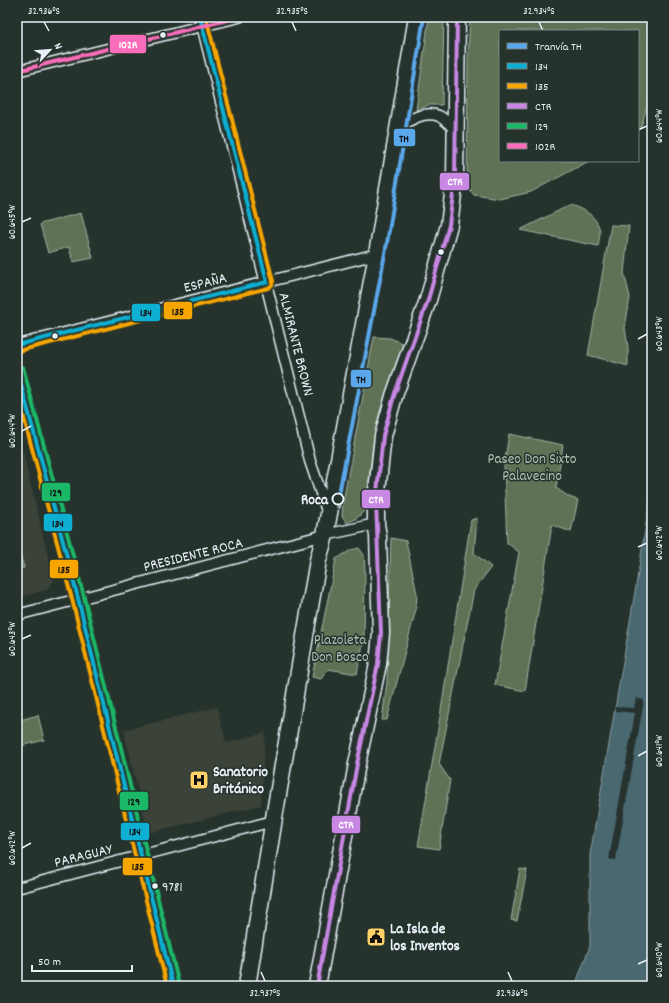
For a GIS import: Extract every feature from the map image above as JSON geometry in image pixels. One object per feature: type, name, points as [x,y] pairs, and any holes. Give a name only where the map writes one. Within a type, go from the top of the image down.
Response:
[{"type":"main road","points":[[247,986],[273,821],[318,560],[329,515],[377,254],[416,17]]},
{"type":"main road","points":[[317,986],[357,764],[378,664],[381,633],[376,501],[383,436],[394,396],[428,300],[449,225],[455,179],[456,17]]},
{"type":"street","points":[[17,71],[201,22],[239,17]]},
{"type":"street","name":"ALMIRANTE BROWN","points":[[201,22],[267,282],[310,461],[329,515]]},
{"type":"street","points":[[398,129],[407,121],[423,115],[433,115],[440,116],[456,130]]},
{"type":"street","name":"ESPAÑA","points":[[17,345],[377,254]]},
{"type":"street","points":[[17,369],[78,598],[173,986]]},
{"type":"street","name":"PRESIDENTE ROCA","points":[[17,615],[325,535],[376,524]]},
{"type":"street","name":"PARAGUAY","points":[[17,888],[273,821]]},
{"type":"shaded area","points":[[17,428],[54,581],[46,590],[17,598]]},
{"type":"shaded area","name":"Sanatorio Británico","points":[[217,707],[226,743],[265,733],[261,805],[148,833],[124,730]]},
{"type":"green space","points":[[429,17],[444,17],[442,105],[429,105],[416,110]]},
{"type":"green space","points":[[470,17],[652,17],[652,89],[641,127],[639,128],[639,30],[499,30],[499,162],[587,162],[531,192],[500,199],[474,195],[467,186],[468,56]]},
{"type":"green space","points":[[570,205],[587,212],[597,223],[600,231],[598,246],[520,230]]},
{"type":"green space","points":[[81,213],[93,258],[73,262],[69,247],[48,253],[40,224]]},
{"type":"green space","points":[[611,225],[629,226],[624,273],[630,297],[625,328],[628,347],[628,366],[588,355]]},
{"type":"green space","points":[[374,337],[390,338],[404,344],[379,415],[373,443],[367,498],[364,511],[357,518],[347,523],[342,516],[343,502]]},
{"type":"green space","name":"Paseo Don Sixto Palavecino","points":[[509,434],[563,445],[556,488],[569,497],[578,500],[571,532],[552,525],[525,691],[495,685],[519,552],[507,543],[504,465]]},
{"type":"green space","points":[[477,518],[474,553],[491,567],[474,590],[439,764],[450,780],[439,849],[418,846],[471,520]]},
{"type":"green space","points":[[391,538],[406,541],[417,594],[416,609],[387,720],[382,720],[387,682]]},
{"type":"green space","points":[[17,542],[24,568],[17,569]]},
{"type":"green space","name":"Plazoleta Don Bosco","points":[[359,548],[364,555],[365,571],[364,639],[357,674],[328,669],[321,679],[312,677],[336,559],[351,550]]},
{"type":"green space","points":[[38,715],[44,740],[17,747],[17,721]]},
{"type":"green space","points":[[520,869],[527,870],[517,921],[511,920]]},
{"type":"water","points":[[652,487],[652,986],[575,986],[590,946],[590,855]]},
{"type":"pier","points":[[636,698],[644,700],[616,860],[609,859],[635,713],[615,711],[615,707],[634,708]]},
{"type":"tram line","name":"TH","points":[[338,499],[387,243],[424,17]]},
{"type":"tram line","points":[[337,508],[338,499]]},
{"type":"transit line","name":"134","points":[[17,345],[267,282],[200,17]]},
{"type":"transit line","name":"135","points":[[18,351],[268,288],[272,285],[273,281],[206,17]]},
{"type":"transit line","name":"102R","points":[[17,71],[239,17]]},
{"type":"transit line","name":"CTR","points":[[317,986],[357,764],[378,664],[381,633],[376,501],[383,436],[394,396],[428,300],[449,225],[455,179],[457,17]]},
{"type":"transit line","name":"129","points":[[23,367],[84,597],[179,985]]},
{"type":"transit line","name":"134","points":[[17,369],[78,598],[173,986]]},
{"type":"transit line","name":"135","points":[[17,392],[72,599],[167,986]]},
{"type":"place","name":"Roca","points":[[338,499]]},
{"type":"place","name":"Sanatorio Británico","points":[[199,780]]},
{"type":"place","name":"9781","points":[[155,886]]},
{"type":"place","name":"La Isla de los Inventos","points":[[376,937]]}]
